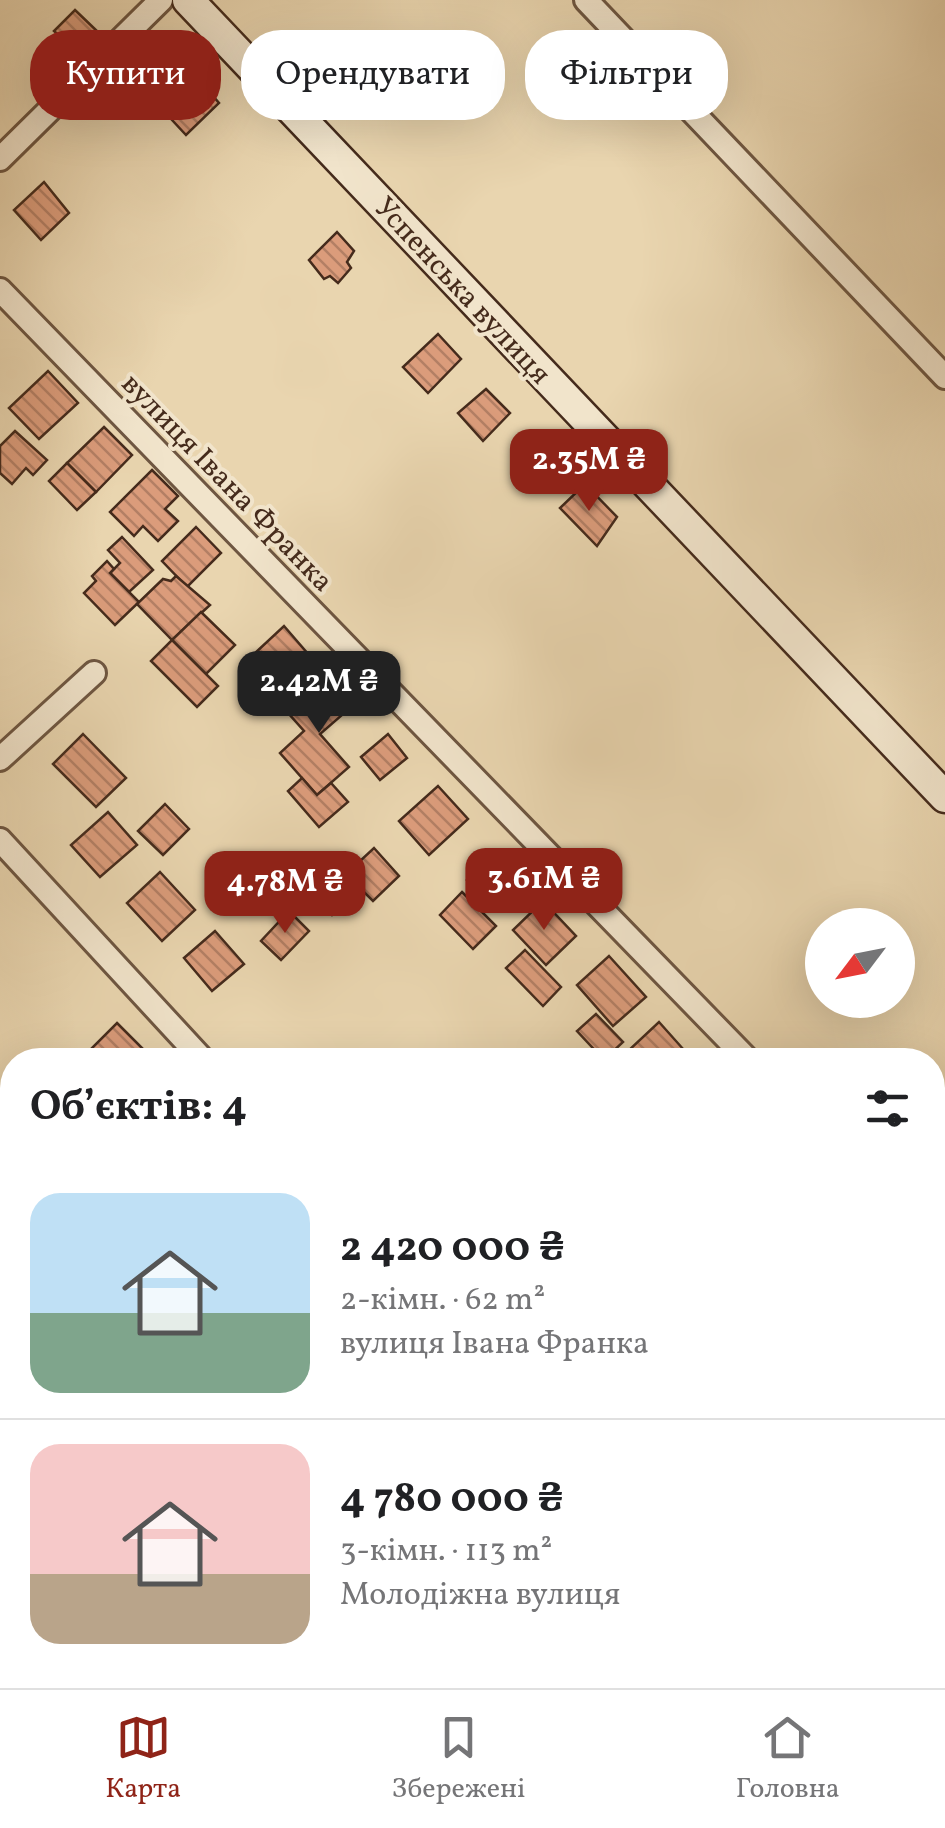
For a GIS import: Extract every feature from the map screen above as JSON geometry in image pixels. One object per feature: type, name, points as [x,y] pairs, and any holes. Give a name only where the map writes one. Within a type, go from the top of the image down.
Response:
[{"type":"street","points":[[0,159],[161,0]]},
{"type":"street","name":"Успенська вулиця","points":[[188,0],[945,798]]},
{"type":"street","points":[[586,0],[945,376]]},
{"type":"street","name":"вулиця Івана Франка","points":[[0,290],[736,1048]]},
{"type":"street","points":[[0,759],[94,673]]},
{"type":"street","points":[[0,840],[192,1048]]},
{"type":"building","points":[[75,10],[96,30],[55,30]]},
{"type":"building","points":[[172,120],[201,120],[186,135]]},
{"type":"building","points":[[44,182],[69,213],[41,240],[14,210]]},
{"type":"building","points":[[337,232],[354,251],[347,262],[351,268],[338,283],[330,276],[324,279],[309,260]]},
{"type":"building","points":[[438,334],[461,359],[428,393],[403,367]]},
{"type":"building","points":[[48,371],[78,403],[39,439],[9,408]]},
{"type":"building","points":[[486,389],[510,413],[483,441],[458,413]]},
{"type":"building","points":[[104,427],[132,455],[96,492],[67,463]]},
{"type":"building","points":[[15,431],[47,460],[33,475],[26,468],[12,484],[0,473],[0,446]]},
{"type":"building","points":[[537,433],[559,457],[538,481],[514,455]]},
{"type":"building","points":[[67,463],[96,492],[77,510],[49,481]]},
{"type":"building","points":[[152,470],[178,496],[165,509],[178,521],[158,541],[143,526],[134,536],[110,512]]},
{"type":"building","points":[[585,484],[617,517],[597,546],[560,508]]},
{"type":"building","points":[[196,527],[221,553],[187,587],[162,561]]},
{"type":"building","points":[[122,537],[153,570],[129,592],[110,573],[120,563],[108,550]]},
{"type":"building","points":[[107,561],[114,569],[110,573],[139,602],[115,625],[84,593],[96,581],[92,576]]},
{"type":"building","points":[[176,576],[210,605],[172,640],[137,604],[163,579],[171,581]]},
{"type":"building","points":[[201,612],[235,645],[206,674],[172,640]]},
{"type":"building","points":[[284,626],[315,662],[286,689],[254,654]]},
{"type":"building","points":[[172,640],[218,686],[197,707],[151,661]]},
{"type":"building","points":[[333,675],[357,702],[320,734],[349,767],[317,795],[280,753],[304,731],[289,714]]},
{"type":"building","points":[[83,734],[126,778],[96,807],[53,764]]},
{"type":"building","points":[[388,734],[407,758],[380,780],[361,757]]},
{"type":"building","points":[[302,778],[317,795],[331,783],[348,802],[319,827],[288,791]]},
{"type":"building","points":[[438,786],[468,819],[429,855],[399,821]]},
{"type":"building","points":[[165,804],[189,829],[163,855],[138,831]]},
{"type":"building","points":[[108,812],[137,845],[100,877],[71,845]]},
{"type":"building","points":[[374,848],[399,876],[373,901],[361,889],[332,915],[318,900]]},
{"type":"building","points":[[496,851],[520,874],[491,904],[467,880]]},
{"type":"building","points":[[160,872],[195,910],[162,941],[127,903]]},
{"type":"building","points":[[462,892],[496,926],[473,949],[440,915]]},
{"type":"building","points":[[543,901],[576,936],[546,965],[513,930]]},
{"type":"building","points":[[289,911],[309,931],[281,960],[261,941]]},
{"type":"building","points":[[215,931],[244,964],[212,991],[184,958]]},
{"type":"building","points":[[525,950],[561,987],[543,1006],[506,968]]},
{"type":"building","points":[[609,956],[646,997],[613,1026],[577,985]]},
{"type":"building","points":[[596,1014],[623,1042],[617,1048],[593,1048],[577,1031]]},
{"type":"building","points":[[659,1022],[682,1048],[631,1048]]},
{"type":"building","points":[[117,1023],[142,1048],[92,1048]]}]
